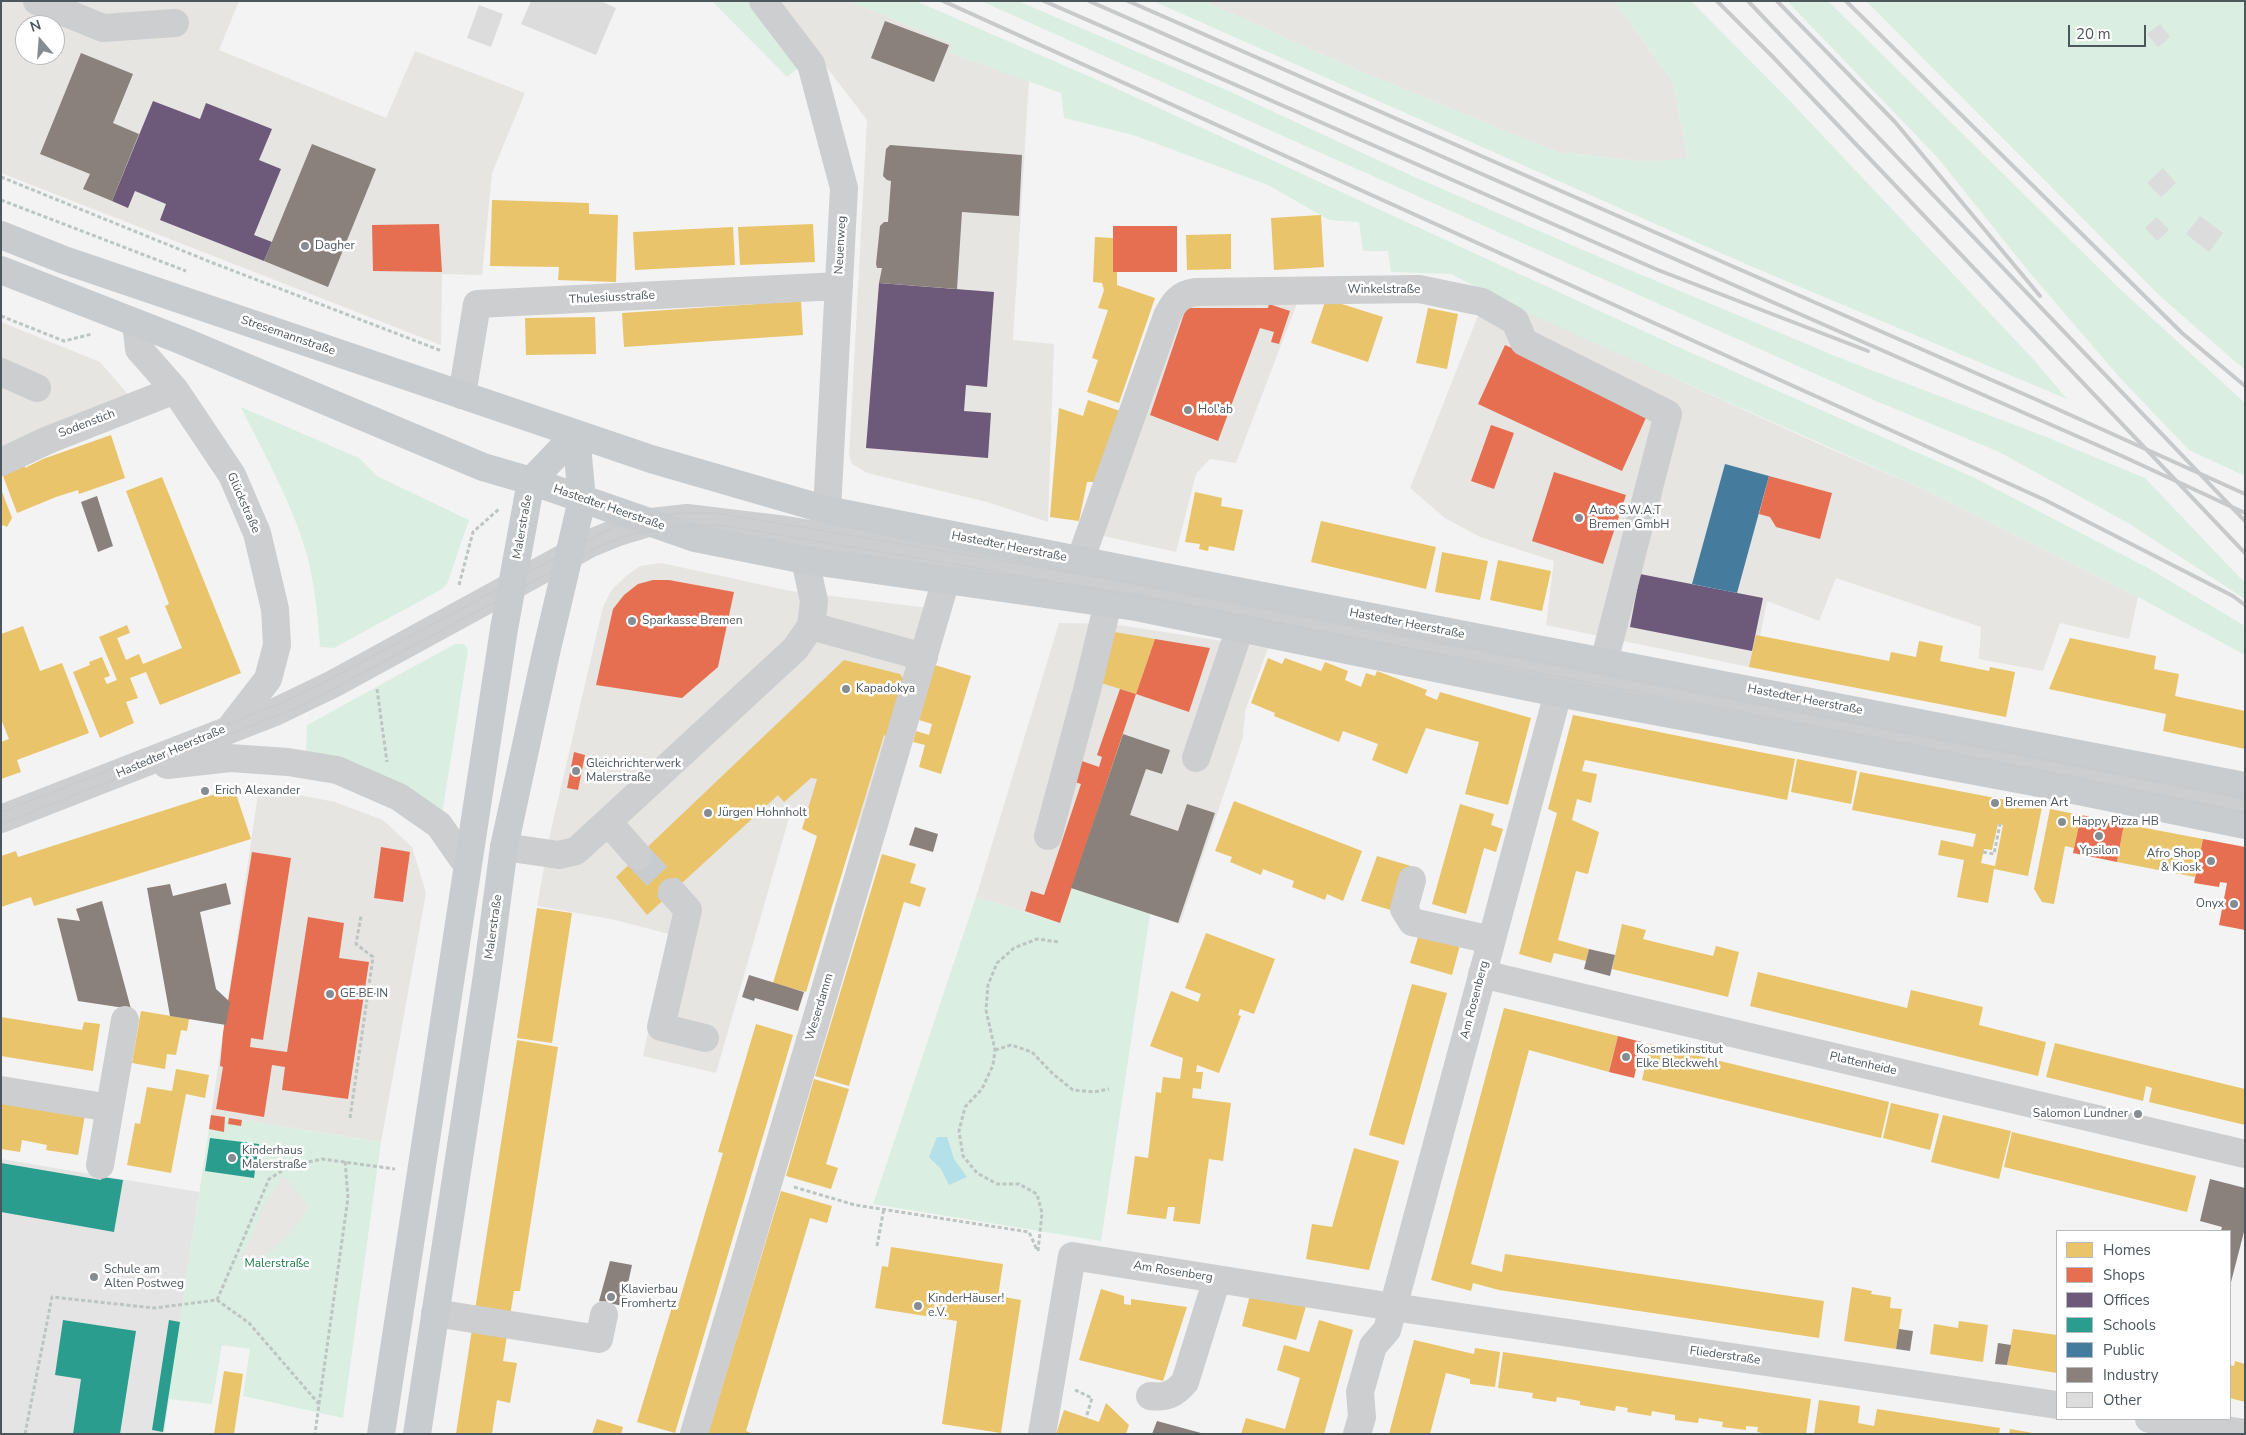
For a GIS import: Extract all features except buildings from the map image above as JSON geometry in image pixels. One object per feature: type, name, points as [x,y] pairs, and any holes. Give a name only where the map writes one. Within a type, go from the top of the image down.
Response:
[{"type":"main road","name":"Stresemannstraße","points":[[1,235],[64,260],[464,382],[576,434]]},
{"type":"main road","points":[[1,270],[136,323],[467,460],[531,481]]},
{"type":"main road","name":"Hastedter Heerstraße","points":[[576,434],[651,459],[827,510],[1080,561],[1919,721],[2245,786]]},
{"type":"main road","name":"Malerstraße","points":[[381,1434],[467,865],[531,481],[576,434]]},
{"type":"main road","name":"Malerstraße","points":[[417,1434],[487,975],[504,847],[582,500],[576,434]]},
{"type":"main road","name":"Hastedter Heerstraße","points":[[531,481],[695,538],[805,560],[1108,603],[1558,693],[2048,785],[2245,825]]},
{"type":"street","points":[[37,1],[103,28],[175,22]]},
{"type":"street","name":"Neuenweg","points":[[763,1],[811,64],[831,132],[844,188],[827,510]]},
{"type":"street","name":"Thulesiusstraße","points":[[464,382],[477,304],[839,286]]},
{"type":"street","name":"Winkelstraße","points":[[1080,561],[1167,316],[1176,300],[1185,294],[1196,292],[1419,288],[1482,302],[1515,320],[1524,342],[1668,414],[1604,662]]},
{"type":"street","name":"Glückstraße","points":[[136,323],[139,349],[175,390],[232,474],[257,532],[275,609],[277,645],[268,679]]},
{"type":"street","points":[[1,372],[37,388]]},
{"type":"street","name":"Sodenstich","points":[[1,462],[48,440],[175,390]]},
{"type":"street","points":[[228,731],[275,712],[333,684],[568,556],[618,532],[651,522],[687,518],[712,519],[1080,580],[1713,700],[2245,806]]},
{"type":"street","points":[[504,847],[560,855],[576,851],[795,649],[811,626],[814,601],[805,560]]},
{"type":"street","name":"Weserdamm","points":[[694,1434],[946,580]]},
{"type":"street","points":[[1048,836],[1108,603]]},
{"type":"street","points":[[811,626],[924,657]]},
{"type":"street","points":[[1196,758],[1240,628]]},
{"type":"street","name":"Hastedter Heerstraße","points":[[1,819],[228,731],[245,712],[268,679]]},
{"type":"street","name":"Am Rosenberg","points":[[1357,1434],[1362,1417],[1360,1392],[1373,1346],[1387,1330],[1558,693]]},
{"type":"street","name":"Hastedter Heerstraße","points":[[110,778],[172,764],[230,758],[288,762],[337,770],[399,797],[439,825],[467,865]]},
{"type":"street","points":[[608,822],[638,856]]},
{"type":"street","points":[[1412,880],[1404,909],[1412,922],[1491,940]]},
{"type":"street","points":[[672,892],[688,910],[661,1027],[705,1038]]},
{"type":"street","name":"Plattenheide","points":[[1482,974],[2245,1154]]},
{"type":"street","points":[[100,1165],[125,1020]]},
{"type":"street","points":[[1,1090],[110,1108]]},
{"type":"street","name":"Am Rosenberg","points":[[1042,1434],[1072,1256],[1392,1308]]},
{"type":"street","points":[[1150,1396],[1162,1398],[1177,1392],[1185,1382],[1217,1279]]},
{"type":"street","name":"Fliederstraße","points":[[1392,1308],[2056,1405]]},
{"type":"street","points":[[435,1313],[599,1339],[604,1315]]},
{"type":"street","points":[[2156,1420],[2245,1433]]},
{"type":"path","points":[[1,177],[213,263],[452,355],[464,382]]},
{"type":"path","points":[[1,316],[64,341],[136,323]]},
{"type":"path","points":[[457,592],[473,532],[531,481]]},
{"type":"path","points":[[375,684],[378,689],[388,774],[382,789]]},
{"type":"path","points":[[1983,852],[1994,854],[2000,824]]},
{"type":"path","points":[[350,1118],[373,957],[356,944],[361,916]]},
{"type":"path","points":[[769,1180],[855,1204],[1028,1232],[1038,1251],[1042,1213],[1037,1194],[1020,1184],[997,1184],[977,1173],[964,1156],[959,1131],[965,1107],[982,1089],[993,1065],[995,1050],[986,1010],[988,985],[997,963],[1014,948],[1037,939],[1060,942]]},
{"type":"path","points":[[995,1050],[1011,1045],[1032,1052],[1053,1074],[1073,1090],[1094,1092],[1109,1089]]},
{"type":"path","points":[[217,1300],[269,1180],[290,1166],[322,1159],[345,1160],[420,1174]]},
{"type":"path","points":[[315,1434],[348,1198],[345,1160]]},
{"type":"path","points":[[877,1246],[884,1208]]},
{"type":"path","points":[[25,1434],[52,1297],[154,1308],[217,1300],[249,1323],[319,1404]]},
{"type":"shaded area","points":[[1,1],[239,1],[219,50],[386,118],[415,51],[525,93],[492,173],[482,275],[442,274],[441,345],[1,173]]},
{"type":"shaded area","points":[[776,1],[849,1],[953,44],[950,53],[1029,81],[1013,340],[1054,344],[1048,522],[987,502],[867,473],[852,464],[849,455],[867,120]]},
{"type":"shaded area","points":[[1204,1],[1614,1],[1673,82],[1688,159],[1647,162],[1557,152],[1348,66]]},
{"type":"shaded area","points":[[1487,293],[1819,444],[1923,489],[2138,597],[2129,639],[2060,623],[2043,671],[1979,659],[1981,627],[1836,578],[1819,621],[1767,601],[1754,668],[1546,625],[1554,561],[1480,537],[1445,518],[1410,488]]},
{"type":"shaded area","points":[[1299,298],[1236,463],[1210,459],[1196,474],[1176,552],[1099,535],[1186,300]]},
{"type":"shaded area","points":[[1,322],[100,362],[141,409],[1,470]]},
{"type":"shaded area","points":[[661,563],[791,591],[937,609],[869,834],[791,811],[716,1073],[643,1056],[669,934],[611,919],[537,906],[550,834],[603,607],[611,591],[626,576],[640,566]]},
{"type":"shaded area","points":[[1059,623],[1112,624],[1268,648],[1245,711],[1243,737],[1180,924],[1150,914],[1060,923],[976,897]]},
{"type":"shaded area","points":[[259,787],[335,802],[383,820],[412,847],[426,893],[381,1142],[211,1115]]},
{"type":"shaded area","name":"Schule am Alten Postweg","points":[[1,1159],[199,1192],[164,1434],[1,1434]]},
{"type":"green space","points":[[712,1],[755,1],[803,64],[787,77]]},
{"type":"green space","points":[[849,1],[916,1],[1111,86],[1676,346],[1973,477],[2150,569],[2245,626],[2245,655],[2138,597],[1923,489],[1517,308],[1451,274],[1391,272],[1388,251],[1363,251],[1359,222],[1329,220],[1268,185],[1133,135],[1064,118],[1061,93],[950,53],[953,44]]},
{"type":"green space","points":[[981,1],[1018,1],[1231,92],[1410,175],[1604,259],[1840,358],[2041,435],[2145,478],[2245,583],[2245,599],[2128,523],[1999,452],[1876,401]]},
{"type":"green space","points":[[1153,1],[1204,1],[1348,66],[1557,152],[1647,162],[1688,158],[1673,82],[1614,1],[1691,1],[1792,103],[2034,360],[2067,399],[1748,265]]},
{"type":"green space","points":[[1787,1],[1828,1],[2121,290],[2245,403],[2245,476],[2189,450],[2121,379],[2030,273],[1937,157]]},
{"type":"green space","points":[[1866,1],[2245,1],[2245,370],[2161,297]]},
{"type":"green space","points":[[241,407],[359,458],[377,476],[469,520],[447,584],[442,589],[334,648],[320,647],[313,581],[302,539],[278,482]]},
{"type":"green space","points":[[455,644],[464,644],[468,650],[442,815],[306,753],[307,725]]},
{"type":"green space","points":[[1071,888],[1150,914],[1101,1241],[873,1204],[976,897],[1059,923]]},
{"type":"green space","name":"Malerstraße","points":[[211,1115],[381,1142],[343,1418],[243,1396],[250,1349],[222,1345],[212,1404],[168,1399]]},
{"type":"sand","points":[[284,1176],[309,1207],[289,1235],[271,1252],[250,1260],[240,1258],[251,1239],[264,1204]]},
{"type":"water","points":[[937,1137],[947,1137],[954,1159],[967,1177],[949,1185],[941,1169],[929,1157]]},
{"type":"tunnel","points":[[638,856],[672,892]]},
{"type":"tram line","points":[[1,812],[279,704],[321,684],[619,524],[667,514],[691,513],[716,513],[1182,591],[2245,798]]},
{"type":"tram line","points":[[1,824],[301,706],[597,547],[623,537],[647,531],[671,527],[708,525],[720,525],[947,563],[1201,608],[1956,753],[2245,813]]},
{"type":"railway","points":[[943,1],[2045,500],[2233,596],[2245,605]]},
{"type":"railway","points":[[1044,1],[1658,270],[1868,351]]},
{"type":"railway","points":[[1089,1],[2122,456],[2245,513]]},
{"type":"railway","points":[[1128,1],[2035,399],[2245,494]]},
{"type":"railway","points":[[1717,1],[1772,56],[2245,553]]},
{"type":"railway","points":[[1748,1],[2245,521]]},
{"type":"railway","points":[[1777,1],[1895,122],[2040,296]]},
{"type":"railway","points":[[1846,1],[2182,333],[2245,386]]},
{"type":"place","name":"Dagher","points":[[305,246]]},
{"type":"place","name":"Hol'ab","points":[[1188,410]]},
{"type":"place","name":"Auto S.W.A.T Bremen GmbH","points":[[1579,518]]},
{"type":"place","name":"Sparkasse Bremen","points":[[632,621]]},
{"type":"place","name":"Kapadokya","points":[[846,689]]},
{"type":"place","name":"Gleichrichterwerk Malerstraße","points":[[576,771]]},
{"type":"place","name":"Erich Alexander","points":[[205,791]]},
{"type":"place","name":"Bremen Art","points":[[1995,803]]},
{"type":"place","name":"Jürgen Hohnholt","points":[[708,813]]},
{"type":"place","name":"Happy Pizza HB","points":[[2062,822]]},
{"type":"place","name":"Ypsilon","points":[[2099,836]]},
{"type":"place","name":"Afro Shop & Kiosk","points":[[2211,861]]},
{"type":"place","name":"Onyx","points":[[2234,904]]},
{"type":"place","name":"GE·BE·IN","points":[[330,994]]},
{"type":"place","name":"Kosmetikinstitut Elke Bleckwehl","points":[[1626,1057]]},
{"type":"place","name":"Salomon Lundner","points":[[2138,1114]]},
{"type":"place","name":"Kinderhaus Malerstraße","points":[[232,1158]]},
{"type":"place","name":"Schule am Alten Postweg","points":[[94,1277]]},
{"type":"place","name":"Klavierbau Fromhertz","points":[[611,1297]]},
{"type":"place","name":"KinderHäuser! e.V.","points":[[918,1306]]}]
